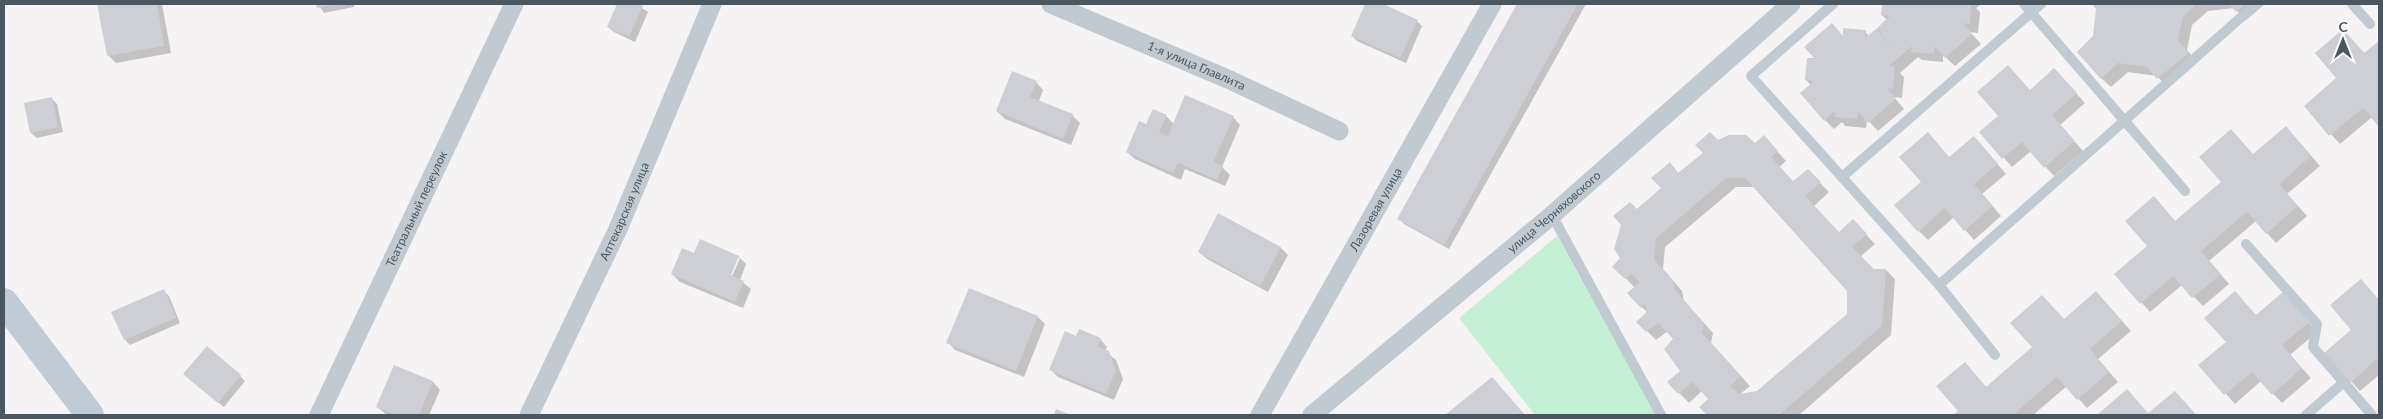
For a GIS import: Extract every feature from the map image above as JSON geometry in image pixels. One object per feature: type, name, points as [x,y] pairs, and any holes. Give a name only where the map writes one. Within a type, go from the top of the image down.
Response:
[{"type":"street","name":"Театральный переулок","points":[[319,415],[514,4]]},
{"type":"street","name":"Аптекарская улица","points":[[529,415],[618,229],[712,4]]},
{"type":"street","name":"1-я улица Главлита","points":[[1051,4],[1230,80],[1339,131]]},
{"type":"street","name":"Лазоревая улица","points":[[1260,415],[1492,4]]},
{"type":"street","name":"улица Черняховского","points":[[1312,415],[1552,215],[1791,4]]},
{"type":"street","points":[[4,302],[90,415]]},
{"type":"lane","points":[[1833,4],[1750,76],[1938,285],[1995,355]]},
{"type":"lane","points":[[2024,4],[2185,191]]},
{"type":"lane","points":[[1842,177],[2041,4]]},
{"type":"lane","points":[[1938,285],[2256,4]]},
{"type":"lane","points":[[2352,4],[2370,24]]},
{"type":"lane","points":[[1552,215],[1661,415]]},
{"type":"lane","points":[[2246,244],[2316,324],[2314,347],[2372,415]]},
{"type":"lane","points":[[2306,415],[2344,382]]},
{"type":"green space","points":[[1557,236],[1656,415],[1535,415],[1459,318]]},
{"type":"building","points":[[97,4],[157,4],[164,46],[107,56]]},
{"type":"building","points":[[316,4],[335,4],[335,5],[317,8]]},
{"type":"building","points":[[617,4],[639,4],[643,6],[629,37],[607,27]]},
{"type":"building","points":[[1365,4],[1383,4],[1418,20],[1400,58],[1351,36]]},
{"type":"building","points":[[1517,4],[1578,4],[1444,245],[1397,219]]},
{"type":"building","points":[[1882,4],[1971,4],[1970,24],[1963,23],[1972,34],[1945,58],[1934,46],[1934,54],[1911,52],[1912,46],[1889,66],[1895,66],[1893,89],[1887,88],[1896,99],[1868,123],[1858,111],[1857,119],[1835,117],[1835,111],[1824,121],[1800,93],[1814,81],[1805,80],[1807,58],[1814,58],[1804,47],[1832,23],[1843,36],[1843,28],[1866,30],[1865,38],[1876,29],[1894,49],[1877,28],[1890,16],[1881,15]]},
{"type":"building","points":[[2092,4],[2197,4],[2183,16],[2178,40],[2189,53],[2157,79],[2147,67],[2118,63],[2101,79],[2077,52],[2093,36],[2096,9]]},
{"type":"building","points":[[2229,4],[2245,4],[2236,12]]},
{"type":"building","points":[[2343,29],[2364,53],[2379,41],[2379,127],[2363,108],[2329,136],[2304,106],[2336,78],[2315,53]]},
{"type":"building","points":[[2008,65],[2030,90],[2054,68],[2077,93],[2052,115],[2075,141],[2044,168],[2022,142],[2002,159],[1979,132],[1998,116],[1977,92]]},
{"type":"building","points":[[1012,71],[1037,81],[1030,97],[1073,114],[1063,139],[996,111]]},
{"type":"building","points":[[1185,95],[1234,116],[1213,162],[1223,166],[1217,180],[1178,163],[1173,173],[1126,152],[1139,121],[1146,124],[1153,109],[1167,115],[1159,132],[1168,136]]},
{"type":"building","points":[[52,97],[58,127],[30,133],[24,103]]},
{"type":"building","points":[[2286,126],[2311,156],[2279,184],[2298,206],[2266,234],[2247,212],[2201,251],[2221,274],[2192,298],[2173,276],[2140,304],[2114,274],[2147,246],[2125,221],[2154,196],[2175,221],[2221,182],[2199,157],[2231,129],[2253,154]]},
{"type":"building","points":[[1710,132],[1718,140],[1729,135],[1746,135],[1755,143],[1764,135],[1778,151],[1771,157],[1793,181],[1808,169],[1821,182],[1805,196],[1839,232],[1853,219],[1867,234],[1852,247],[1874,269],[1886,269],[1882,326],[1779,415],[1707,415],[1699,407],[1708,399],[1693,382],[1678,394],[1667,382],[1680,371],[1664,349],[1673,339],[1658,323],[1646,332],[1636,322],[1646,313],[1646,303],[1641,308],[1627,293],[1640,282],[1632,274],[1625,279],[1612,267],[1620,258],[1614,249],[1621,225],[1613,216],[1630,202],[1637,209],[1661,188],[1651,178],[1670,162],[1678,173],[1703,153],[1695,145]],"holes":[[[1726,178],[1745,178],[1847,291],[1847,314],[1757,391],[1739,394],[1730,386],[1741,376],[1702,333],[1704,323],[1675,290],[1673,281],[1654,259],[1656,238]]]},
{"type":"building","points":[[1928,132],[1949,157],[1974,136],[1998,164],[1974,184],[1993,206],[1964,231],[1945,208],[1918,232],[1894,205],[1921,182],[1899,157]]},
{"type":"building","points":[[1218,213],[1281,247],[1260,286],[1198,252]]},
{"type":"building","points":[[700,239],[739,256],[731,275],[744,281],[735,302],[671,274],[682,248],[694,253]]},
{"type":"building","points":[[2361,279],[2379,300],[2379,362],[2377,359],[2350,383],[2324,353],[2351,330],[2330,305]]},
{"type":"building","points":[[969,288],[1038,316],[1016,371],[946,343]]},
{"type":"building","points":[[164,289],[176,318],[124,340],[111,312]]},
{"type":"building","points":[[2096,291],[2122,321],[2090,349],[2109,372],[2077,400],[2057,377],[2013,415],[1953,415],[1958,411],[1936,386],[1965,362],[1986,387],[2032,347],[2010,323],[2042,295],[2064,319]]},
{"type":"building","points":[[2235,291],[2256,315],[2283,292],[2309,322],[2282,345],[2302,368],[2272,395],[2252,372],[2224,395],[2198,365],[2226,342],[2204,318]]},
{"type":"building","points":[[1079,329],[1101,338],[1097,346],[1109,351],[1116,370],[1106,394],[1049,370],[1065,331],[1076,336]]},
{"type":"building","points":[[207,346],[241,375],[218,403],[183,374]]},
{"type":"building","points":[[394,365],[433,381],[419,415],[395,415],[376,407]]},
{"type":"building","points":[[1492,377],[1525,415],[1445,415]]},
{"type":"building","points":[[2127,389],[2148,413],[2175,391],[2196,415],[2097,415]]},
{"type":"building","points":[[1056,409],[1071,415],[1054,415]]}]
